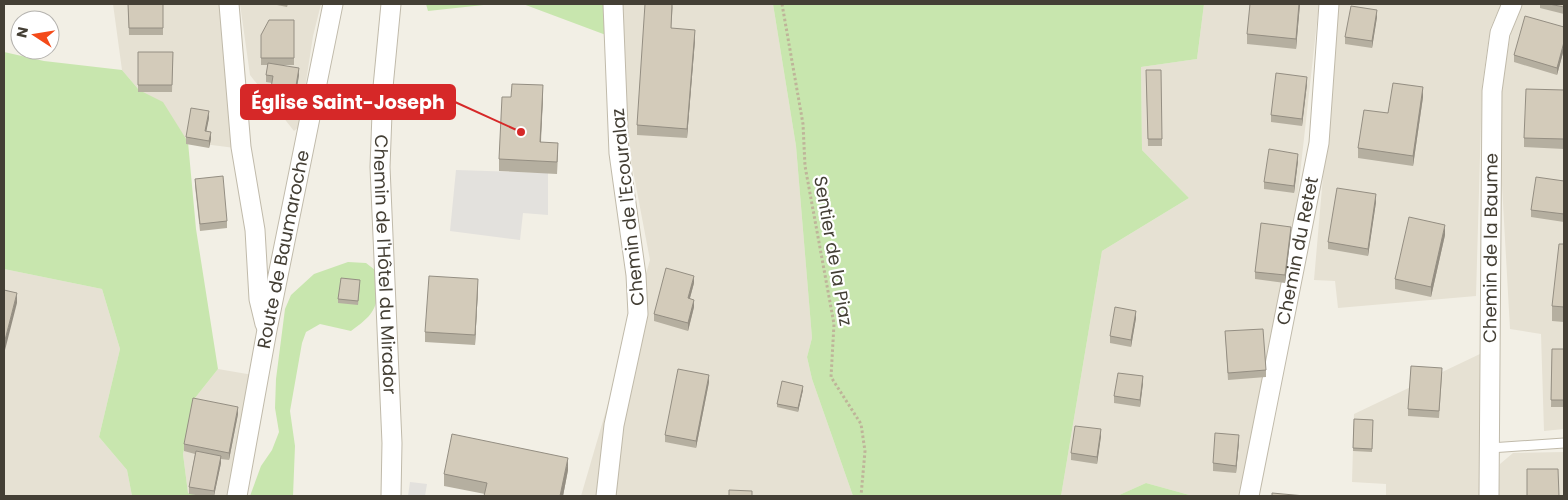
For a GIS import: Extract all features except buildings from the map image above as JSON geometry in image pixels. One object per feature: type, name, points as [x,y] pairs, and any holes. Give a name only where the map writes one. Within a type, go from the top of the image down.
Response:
[{"type":"street","points":[[229,4],[242,146],[255,230],[260,299],[267,330]]},
{"type":"street","name":"Route de Baumaroche","points":[[237,496],[267,330],[333,4]]},
{"type":"street","name":"Chemin de l'Hôtel du Mirador","points":[[391,4],[383,87],[380,167],[392,443],[391,496]]},
{"type":"street","name":"Chemin de l'Ecouralaz","points":[[606,496],[614,425],[638,314],[636,275],[619,154],[613,4]]},
{"type":"street","name":"Chemin du Retet","points":[[1249,496],[1319,143],[1329,4]]},
{"type":"street","name":"Chemin de la Baume","points":[[1489,496],[1492,91],[1500,33],[1512,4]]},
{"type":"lane","points":[[1490,448],[1564,443]]},
{"type":"path","name":"Sentier de la Piaz","points":[[782,4],[804,124],[805,166],[834,324],[831,377],[861,424],[865,451],[861,496]]},
{"type":"shaded area","points":[[113,4],[220,4],[235,148],[188,142],[122,70]]},
{"type":"shaded area","points":[[240,4],[321,4],[313,36],[299,127],[294,131],[250,75]]},
{"type":"shaded area","points":[[622,4],[773,4],[796,146],[812,338],[807,357],[812,379],[853,496],[581,496],[650,260],[631,160],[622,41]]},
{"type":"shaded area","points":[[1204,4],[1319,4],[1296,210],[1246,496],[1193,496],[1146,483],[1117,496],[1061,496],[1102,251],[1189,198],[1142,150],[1141,67],[1197,59]]},
{"type":"shaded area","points":[[1338,4],[1501,4],[1490,29],[1482,86],[1476,296],[1338,308],[1335,281],[1314,280]]},
{"type":"shaded area","points":[[1522,4],[1564,4],[1564,429],[1544,431],[1541,334],[1510,329],[1501,167],[1500,95],[1511,33]]},
{"type":"shaded area","points":[[456,170],[548,173],[548,215],[523,213],[520,240],[450,231]]},
{"type":"shaded area","points":[[4,269],[102,289],[120,349],[99,437],[127,470],[132,496],[4,496]]},
{"type":"shaded area","points":[[1480,354],[1480,496],[1386,496],[1386,484],[1352,482],[1354,414]]},
{"type":"shaded area","points":[[218,369],[253,375],[229,496],[202,496],[188,493],[183,454],[195,398]]},
{"type":"shaded area","points":[[1564,452],[1564,496],[1498,496],[1500,464],[1513,453]]},
{"type":"shaded area","points":[[410,482],[427,484],[425,496],[408,496]]},
{"type":"green space","points":[[426,4],[493,4],[428,11]]},
{"type":"green space","points":[[523,4],[622,4],[622,41]]},
{"type":"green space","points":[[773,4],[1204,4],[1197,59],[1141,67],[1142,150],[1189,198],[1102,251],[1061,496],[853,496],[812,379],[807,357],[812,338],[796,146]]},
{"type":"green space","points":[[4,52],[10,53],[10,60],[40,60],[122,70],[139,90],[163,102],[188,142],[196,229],[218,369],[195,398],[183,454],[188,493],[202,496],[132,496],[127,470],[99,437],[120,349],[102,289],[4,269]]},
{"type":"green space","points":[[348,262],[366,263],[375,270],[377,298],[375,305],[368,318],[351,331],[320,324],[306,332],[302,343],[290,411],[295,446],[293,496],[250,496],[261,466],[272,450],[279,432],[275,408],[276,379],[285,309],[291,295],[314,274]]},
{"type":"green space","points":[[1146,483],[1193,496],[1117,496]]},
{"type":"place","name":"Église Saint-Joseph","points":[[521,132]]}]
